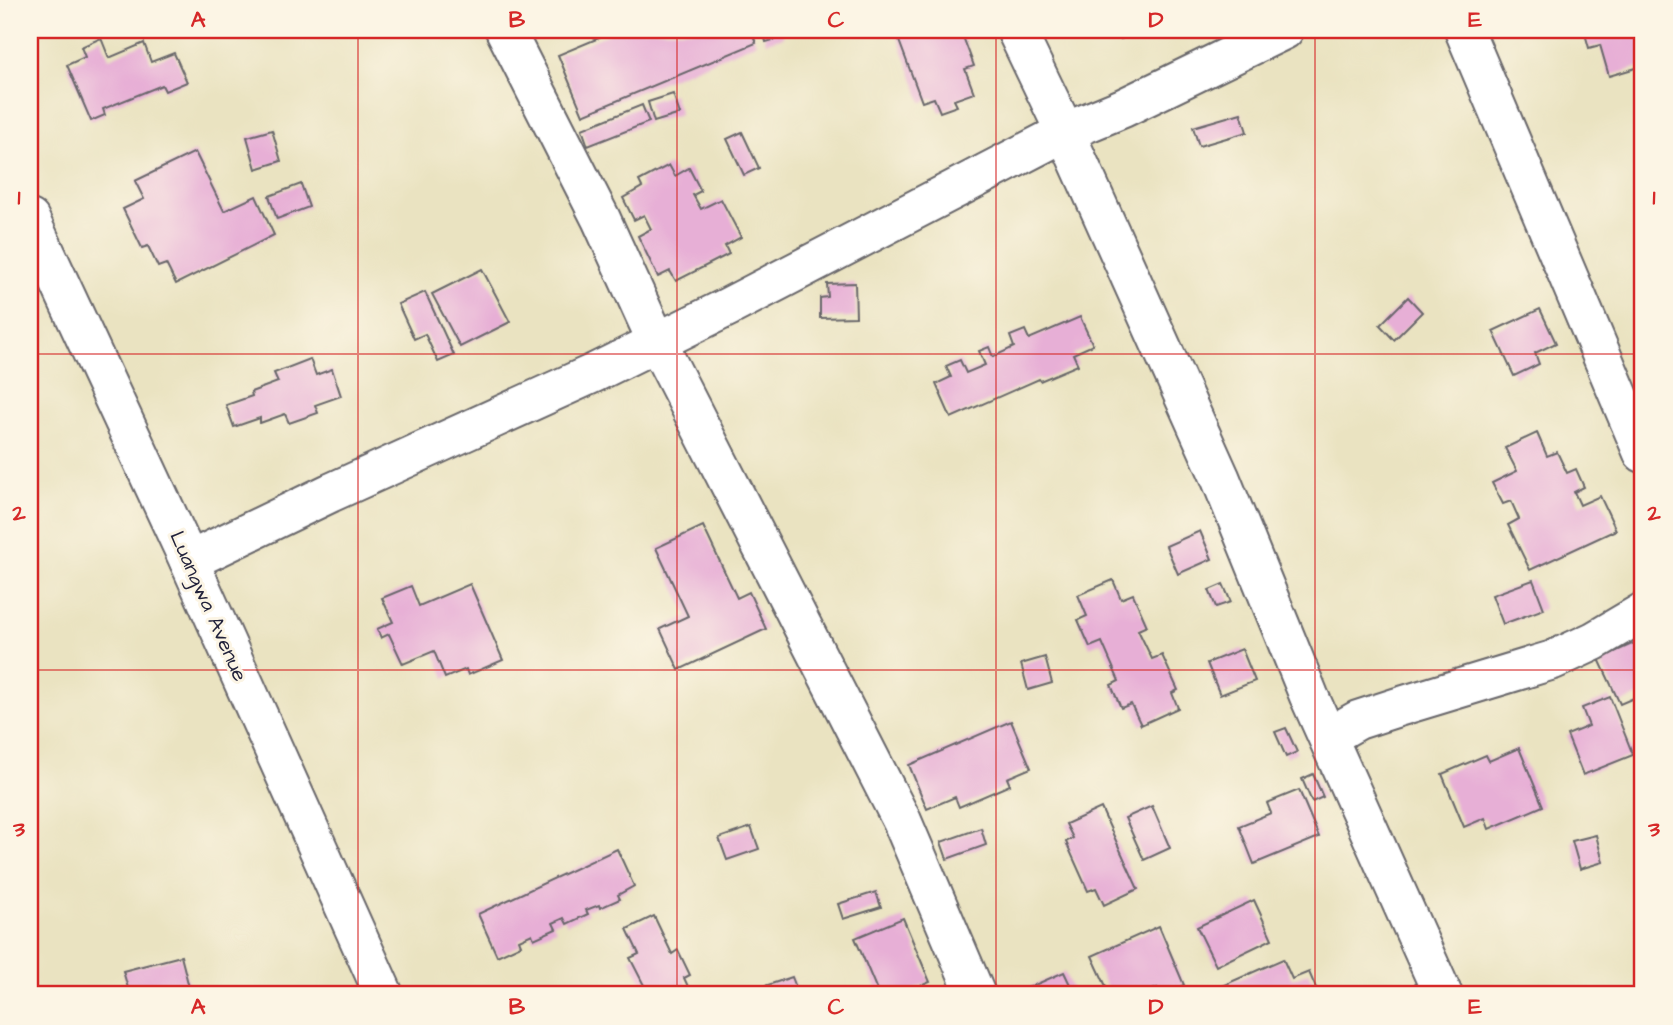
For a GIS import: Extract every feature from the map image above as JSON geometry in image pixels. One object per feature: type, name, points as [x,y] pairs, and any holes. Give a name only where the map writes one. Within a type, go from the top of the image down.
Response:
[{"type":"street","points":[[505,30],[601,219],[657,342],[902,821],[976,995]]},
{"type":"street","points":[[1016,30],[1065,132],[1220,477],[1328,737],[1443,995]]},
{"type":"street","points":[[188,561],[657,342],[1065,132],[1123,108],[1284,30]]},
{"type":"street","points":[[1464,30],[1643,453]]},
{"type":"street","name":"Luangwa Avenue","points":[[30,219],[384,995]]},
{"type":"street","points":[[1328,737],[1358,720],[1553,660],[1594,641],[1643,612]]},
{"type":"building","points":[[618,30],[751,30],[756,43],[583,115],[558,55]]},
{"type":"building","points":[[763,30],[782,30],[784,37],[766,42]]},
{"type":"building","points":[[895,30],[946,30],[949,39],[962,34],[974,66],[965,69],[974,93],[954,100],[957,106],[940,112],[934,98],[922,102]]},
{"type":"building","points":[[1116,30],[1138,30],[1121,39]]},
{"type":"building","points":[[1584,30],[1643,30],[1643,66],[1609,76],[1600,45],[1589,48]]},
{"type":"building","points":[[101,38],[109,58],[144,43],[151,62],[174,53],[187,82],[165,91],[162,85],[103,109],[105,115],[91,121],[67,65],[85,57],[81,47]]},
{"type":"building","points":[[673,94],[680,114],[654,122],[648,102]]},
{"type":"building","points":[[642,105],[649,122],[588,146],[582,129]]},
{"type":"building","points":[[1241,113],[1247,132],[1199,146],[1193,127]]},
{"type":"building","points":[[272,130],[281,161],[256,169],[247,137]]},
{"type":"building","points":[[742,132],[759,168],[744,175],[727,139]]},
{"type":"building","points":[[195,152],[224,211],[256,196],[274,235],[176,284],[166,264],[158,267],[148,246],[142,248],[123,209],[144,199],[135,181]]},
{"type":"building","points":[[669,165],[675,176],[689,168],[701,191],[693,195],[701,209],[721,199],[741,237],[725,246],[729,254],[676,281],[670,271],[658,277],[638,236],[651,229],[644,215],[634,220],[623,198],[642,187],[639,181]]},
{"type":"building","points":[[301,184],[309,207],[277,219],[269,196]]},
{"type":"building","points":[[482,269],[510,322],[460,347],[432,294]]},
{"type":"building","points":[[855,283],[856,317],[820,318],[820,298],[828,297],[827,284]]},
{"type":"building","points":[[425,292],[454,355],[438,362],[425,334],[414,339],[398,304]]},
{"type":"building","points":[[1408,297],[1422,312],[1394,340],[1380,325]]},
{"type":"building","points":[[1540,309],[1556,343],[1535,353],[1539,364],[1514,376],[1493,331]]},
{"type":"building","points":[[1080,317],[1093,345],[1073,354],[1078,365],[1040,381],[1039,379],[951,418],[936,384],[951,377],[946,366],[960,360],[966,373],[985,365],[979,351],[989,347],[993,357],[1014,347],[1010,336],[1025,330],[1029,339]]},
{"type":"building","points":[[310,359],[316,375],[332,369],[341,396],[315,405],[318,413],[289,423],[285,414],[260,423],[260,418],[234,427],[226,405],[252,396],[251,392],[278,382],[274,373]]},
{"type":"building","points":[[1537,433],[1547,456],[1557,452],[1567,473],[1576,469],[1584,487],[1574,492],[1580,505],[1600,496],[1616,530],[1530,570],[1508,525],[1519,519],[1511,501],[1503,504],[1492,483],[1517,471],[1505,448]]},
{"type":"building","points":[[703,526],[737,598],[749,592],[766,629],[679,670],[660,629],[688,616],[656,548]]},
{"type":"building","points":[[1200,531],[1212,559],[1178,574],[1166,546]]},
{"type":"building","points":[[1113,580],[1121,599],[1133,594],[1147,626],[1138,630],[1152,659],[1162,655],[1178,690],[1172,693],[1178,708],[1141,725],[1131,704],[1121,708],[1111,685],[1119,681],[1102,642],[1090,647],[1078,620],[1087,616],[1078,595]]},
{"type":"building","points":[[1533,580],[1544,609],[1503,624],[1492,595]]},
{"type":"building","points":[[470,584],[503,660],[468,675],[466,669],[445,678],[434,651],[403,664],[389,634],[381,638],[377,629],[393,622],[382,598],[411,586],[419,606]]},
{"type":"building","points":[[1223,584],[1231,602],[1216,607],[1209,590]]},
{"type":"building","points":[[1643,639],[1643,694],[1620,704],[1599,659]]},
{"type":"building","points":[[1242,649],[1255,681],[1220,695],[1207,663]]},
{"type":"building","points":[[1045,657],[1052,683],[1028,690],[1021,664]]},
{"type":"building","points":[[1610,697],[1633,755],[1583,775],[1567,735],[1589,726],[1582,708]]},
{"type":"building","points":[[1011,721],[1031,768],[1007,778],[1010,785],[959,807],[955,797],[927,809],[909,765]]},
{"type":"building","points":[[1286,728],[1297,752],[1286,757],[1275,732]]},
{"type":"building","points":[[1519,748],[1543,806],[1489,829],[1485,818],[1464,827],[1442,774],[1486,755],[1489,761]]},
{"type":"building","points":[[1313,774],[1323,797],[1312,802],[1302,779]]},
{"type":"building","points":[[1299,790],[1319,837],[1254,864],[1239,826],[1271,813],[1267,803]]},
{"type":"building","points":[[1152,806],[1170,848],[1144,860],[1125,818]]},
{"type":"building","points":[[1101,808],[1138,889],[1104,905],[1096,888],[1088,891],[1066,842],[1073,838],[1066,824]]},
{"type":"building","points":[[751,827],[759,849],[727,860],[719,838]]},
{"type":"building","points":[[981,828],[986,845],[947,859],[941,842]]},
{"type":"building","points":[[1596,835],[1603,862],[1580,869],[1572,841]]},
{"type":"building","points":[[617,849],[634,886],[618,895],[620,899],[600,908],[599,905],[586,910],[588,914],[567,924],[564,918],[553,923],[556,929],[534,939],[532,934],[519,940],[521,945],[497,956],[478,914]]},
{"type":"building","points":[[876,892],[881,907],[843,919],[838,904]]},
{"type":"building","points":[[1254,900],[1272,939],[1216,966],[1197,927]]},
{"type":"building","points":[[654,916],[672,954],[678,950],[690,975],[684,978],[692,995],[649,995],[630,958],[639,954],[627,929]]},
{"type":"building","points":[[903,918],[930,982],[899,995],[879,995],[855,938]]},
{"type":"building","points":[[1159,926],[1184,985],[1163,995],[1160,995],[1157,988],[1145,993],[1146,995],[1110,995],[1092,956]]},
{"type":"building","points":[[181,956],[191,995],[130,995],[123,971]]},
{"type":"building","points":[[1283,959],[1292,979],[1309,972],[1319,995],[1218,995],[1215,989]]},
{"type":"building","points":[[1064,972],[1075,995],[1012,995]]},
{"type":"building","points":[[792,977],[799,995],[744,993]]}]
